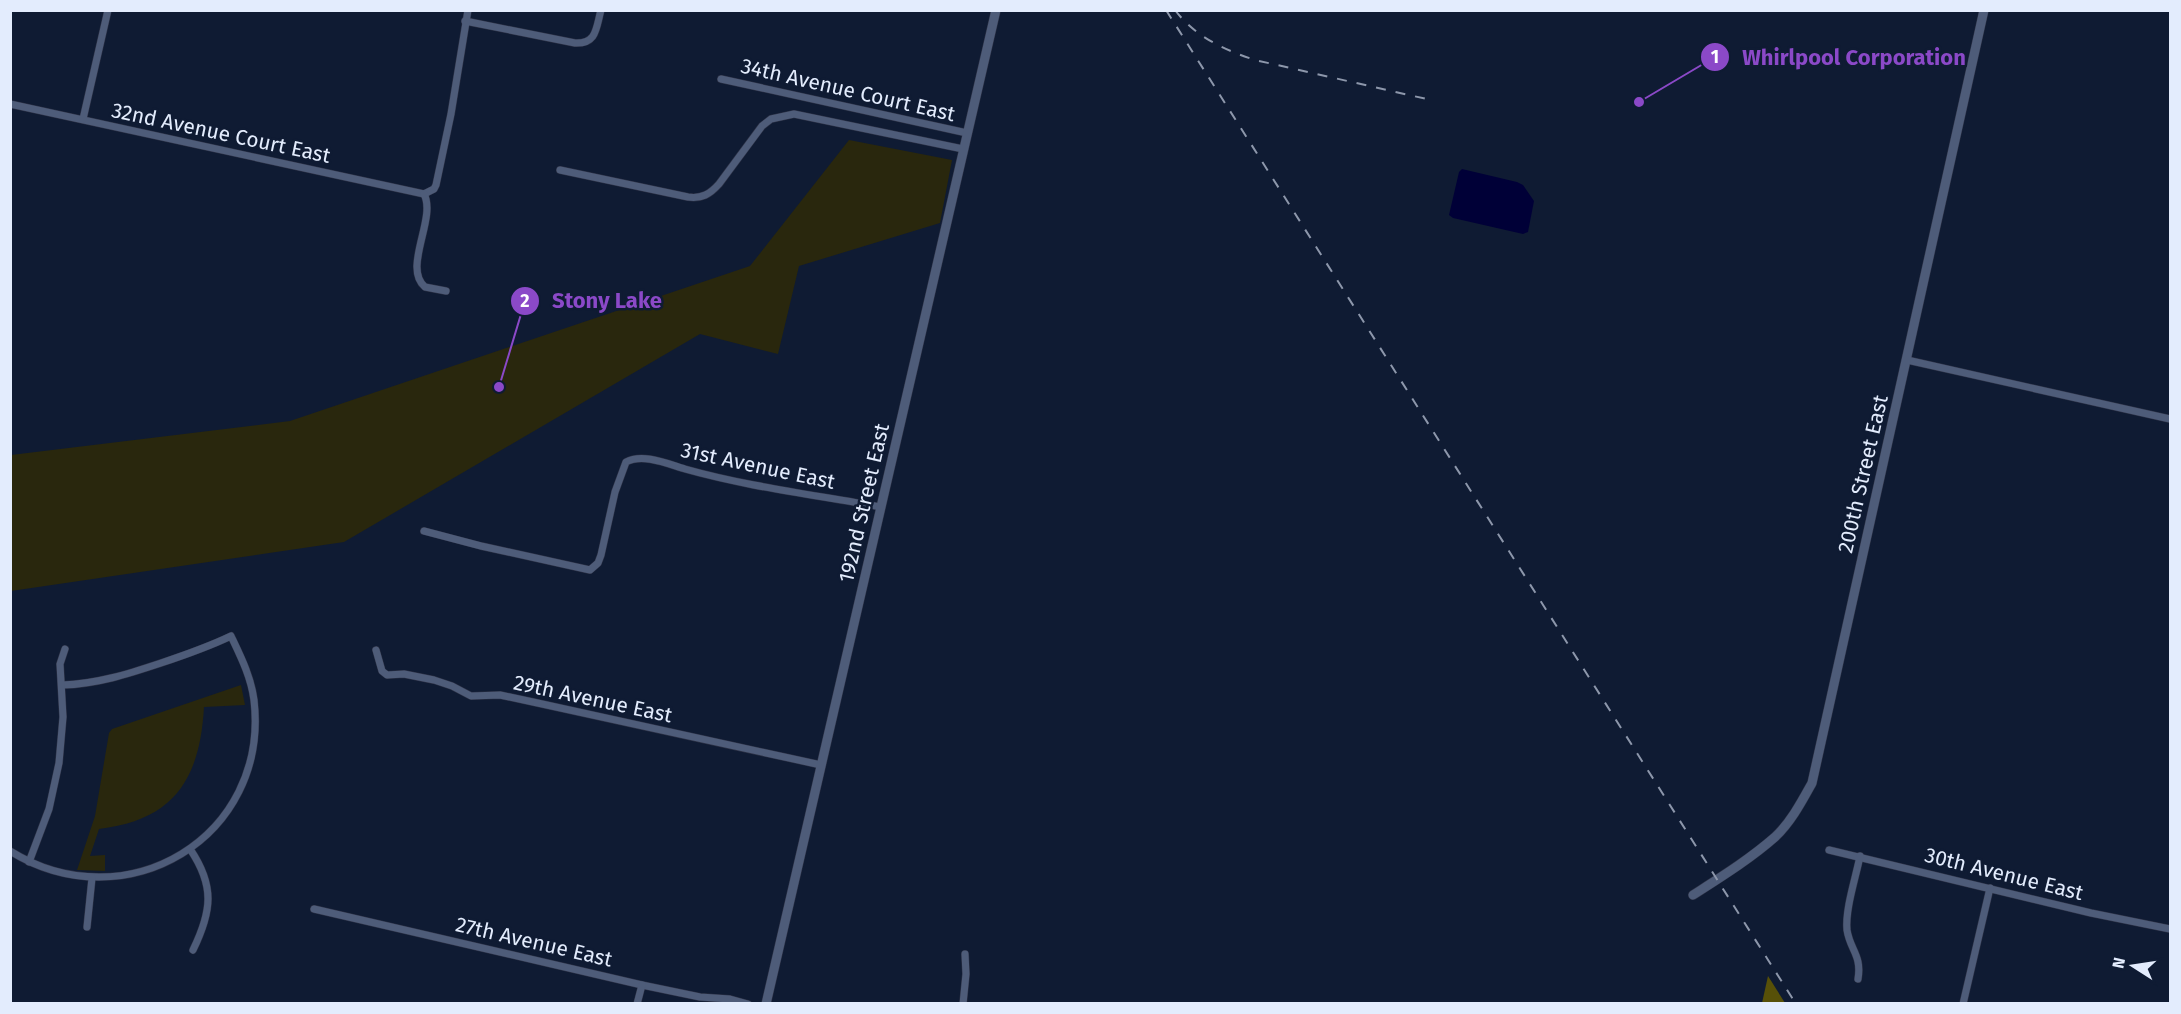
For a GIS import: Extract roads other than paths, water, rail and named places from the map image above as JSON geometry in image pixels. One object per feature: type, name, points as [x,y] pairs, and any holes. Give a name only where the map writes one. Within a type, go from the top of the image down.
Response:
[{"type":"street","points":[[83,119],[108,10]]},
{"type":"street","points":[[446,291],[425,287],[418,277],[418,255],[428,205],[424,194],[434,189],[436,185],[451,114],[468,10]]},
{"type":"street","points":[[465,21],[575,43],[586,43],[596,30],[601,10]]},
{"type":"street","name":"192nd Street East","points":[[766,1004],[996,10]]},
{"type":"street","name":"200th Street East","points":[[1693,895],[1741,864],[1776,836],[1797,809],[1812,783],[1908,360],[1984,10]]},
{"type":"street","name":"34th Avenue Court East","points":[[721,79],[967,133]]},
{"type":"street","name":"32nd Avenue Court East","points":[[10,104],[424,194]]},
{"type":"street","points":[[560,170],[688,197],[701,197],[711,192],[719,184],[762,126],[777,116],[794,114],[963,149]]},
{"type":"street","points":[[1908,360],[2170,419]]},
{"type":"street","name":"31st Avenue East","points":[[424,531],[591,570],[598,563],[601,555],[623,467],[629,460],[643,459],[717,478],[881,507]]},
{"type":"street","points":[[10,851],[29,862],[63,874],[92,878],[116,877],[140,872],[190,849],[213,828],[233,802],[244,780],[251,756],[255,721],[254,699],[246,670],[231,636],[210,646],[117,678],[62,686]]},
{"type":"street","points":[[29,862],[46,819],[55,785],[62,738],[60,664],[65,649]]},
{"type":"street","name":"29th Avenue East","points":[[376,650],[382,671],[387,675],[404,674],[434,680],[471,696],[500,695],[821,765]]},
{"type":"street","points":[[190,849],[203,872],[209,896],[207,920],[193,950]]},
{"type":"street","name":"30th Avenue East","points":[[1829,849],[2091,913],[2170,929]]},
{"type":"street","points":[[1858,979],[1859,959],[1847,929],[1860,856]]},
{"type":"street","points":[[87,927],[92,878]]},
{"type":"street","points":[[1963,1004],[1990,888]]},
{"type":"street","name":"27th Avenue East","points":[[314,909],[642,985],[748,1004]]},
{"type":"street","points":[[963,1004],[965,954]]},
{"type":"street","points":[[637,1004],[642,985]]},
{"type":"railway","points":[[1166,10],[1796,1004]]},
{"type":"railway","points":[[1175,10],[1201,35],[1222,47],[1255,60],[1431,100]]},
{"type":"place","name":"Whirlpool Corporation","points":[[1639,102]]},
{"type":"place","name":"Stony Lake","points":[[499,387]]}]
